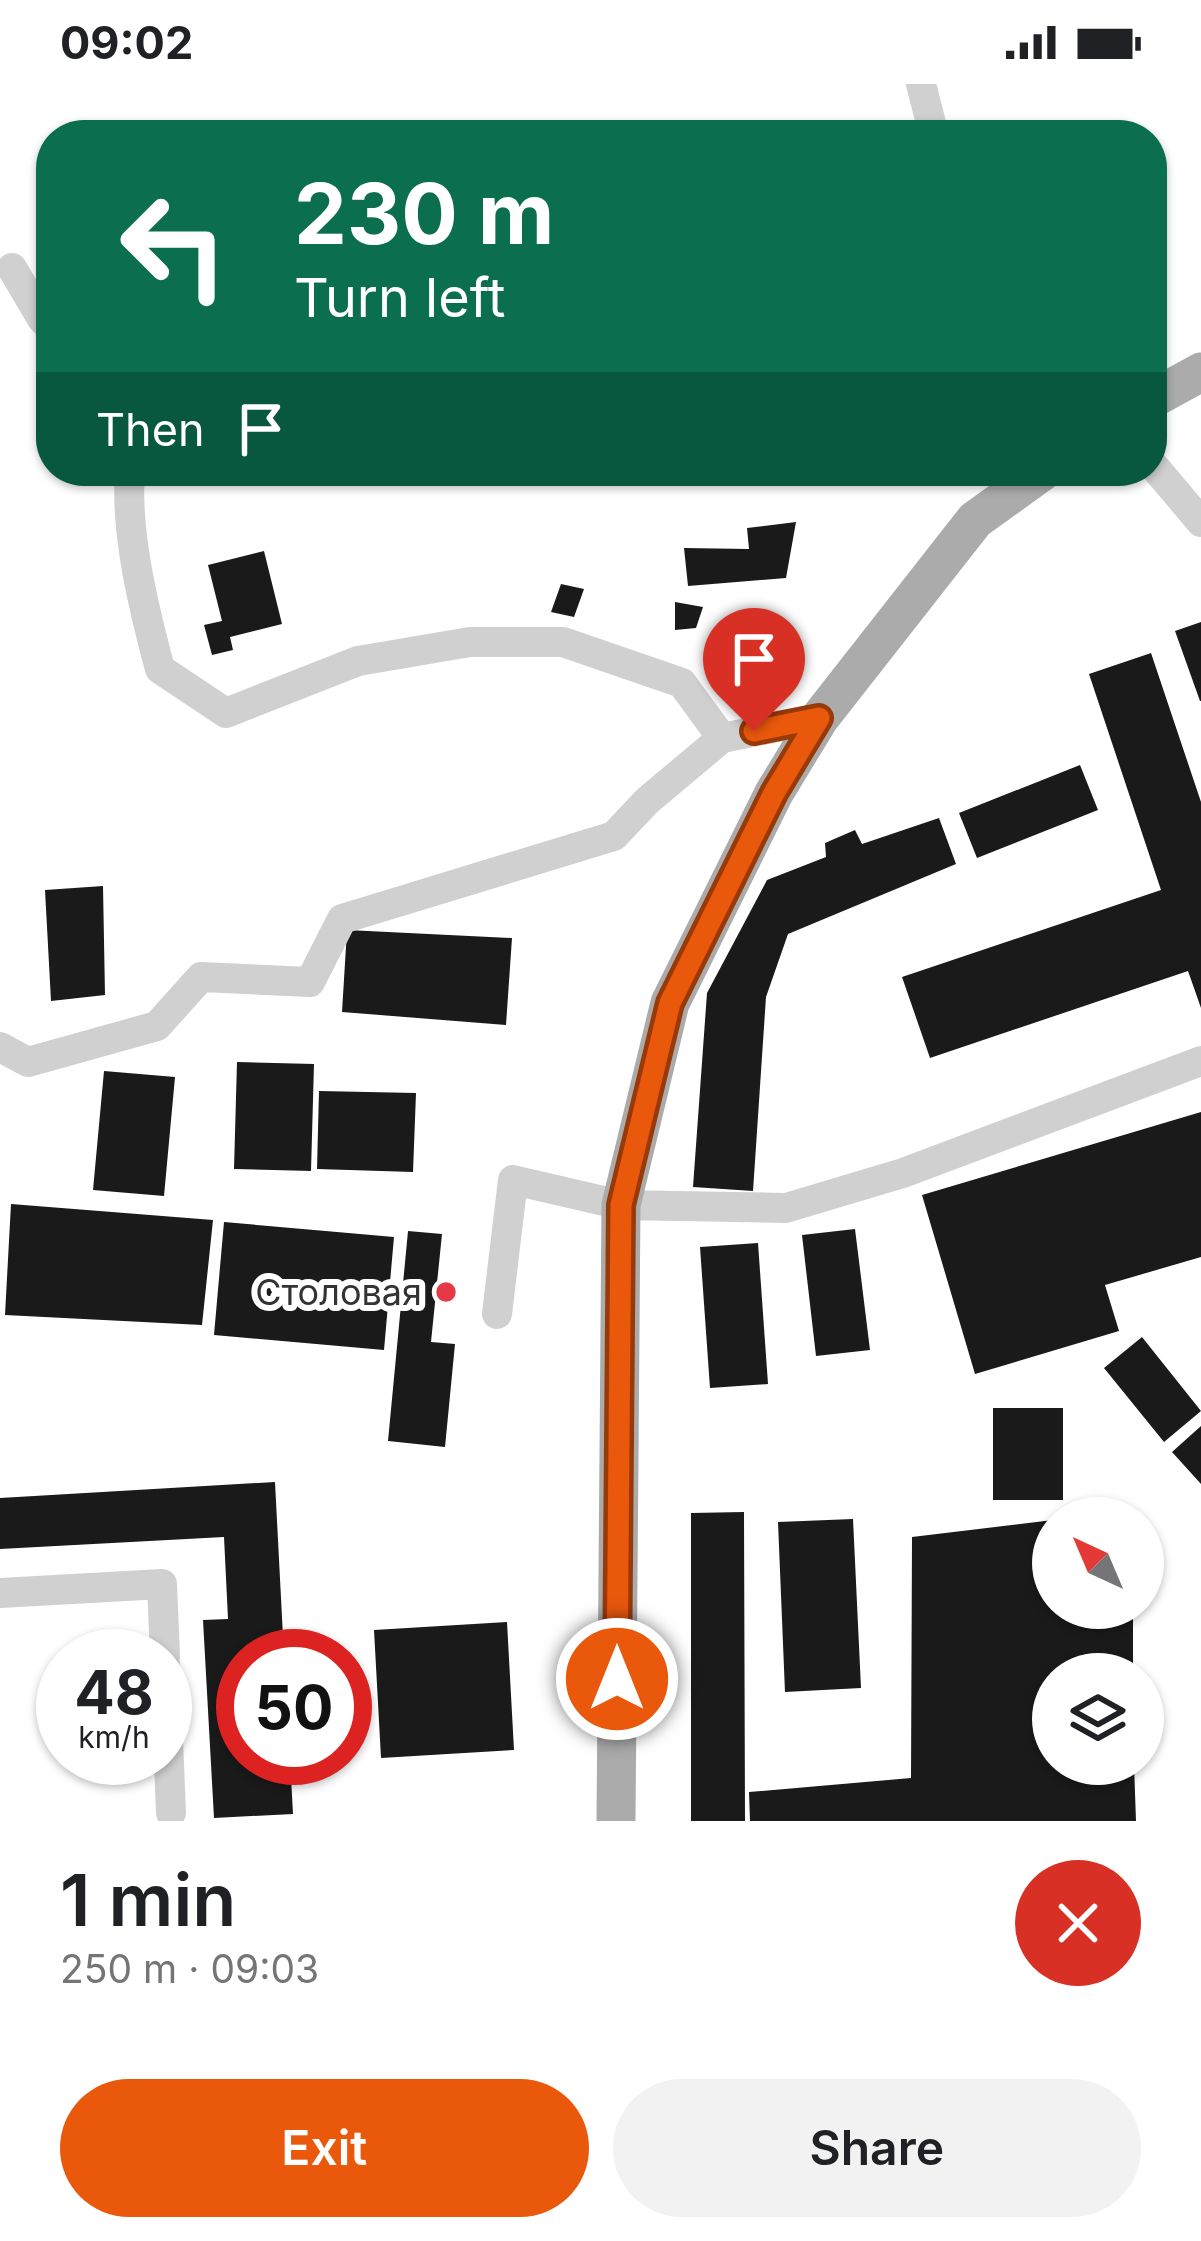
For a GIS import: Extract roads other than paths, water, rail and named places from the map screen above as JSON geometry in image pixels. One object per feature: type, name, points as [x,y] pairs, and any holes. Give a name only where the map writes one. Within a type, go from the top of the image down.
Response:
[{"type":"main road","points":[[1167,391],[1201,372]]},
{"type":"main road","points":[[616,1821],[621,1205],[670,1003],[774,793],[819,718],[975,520],[1022,486]]},
{"type":"street","points":[[921,84],[930,120]]},
{"type":"street","points":[[12,268],[36,309]]},
{"type":"street","points":[[1167,482],[1201,522]]},
{"type":"street","points":[[129,486],[143,607],[160,669],[226,713],[358,661],[470,642],[563,642],[682,683],[722,738]]},
{"type":"street","points":[[0,1047],[28,1061],[157,1026],[201,976],[310,982],[342,919],[614,836],[647,801],[722,738],[819,718]]},
{"type":"street","points":[[496,1314],[514,1180],[621,1205],[786,1208],[903,1172],[1201,1060]]},
{"type":"street","points":[[0,1593],[162,1583],[164,1629]]},
{"type":"street","points":[[170,1785],[171,1813]]},
{"type":"place","name":"Столовая","points":[[446,1292]]}]
